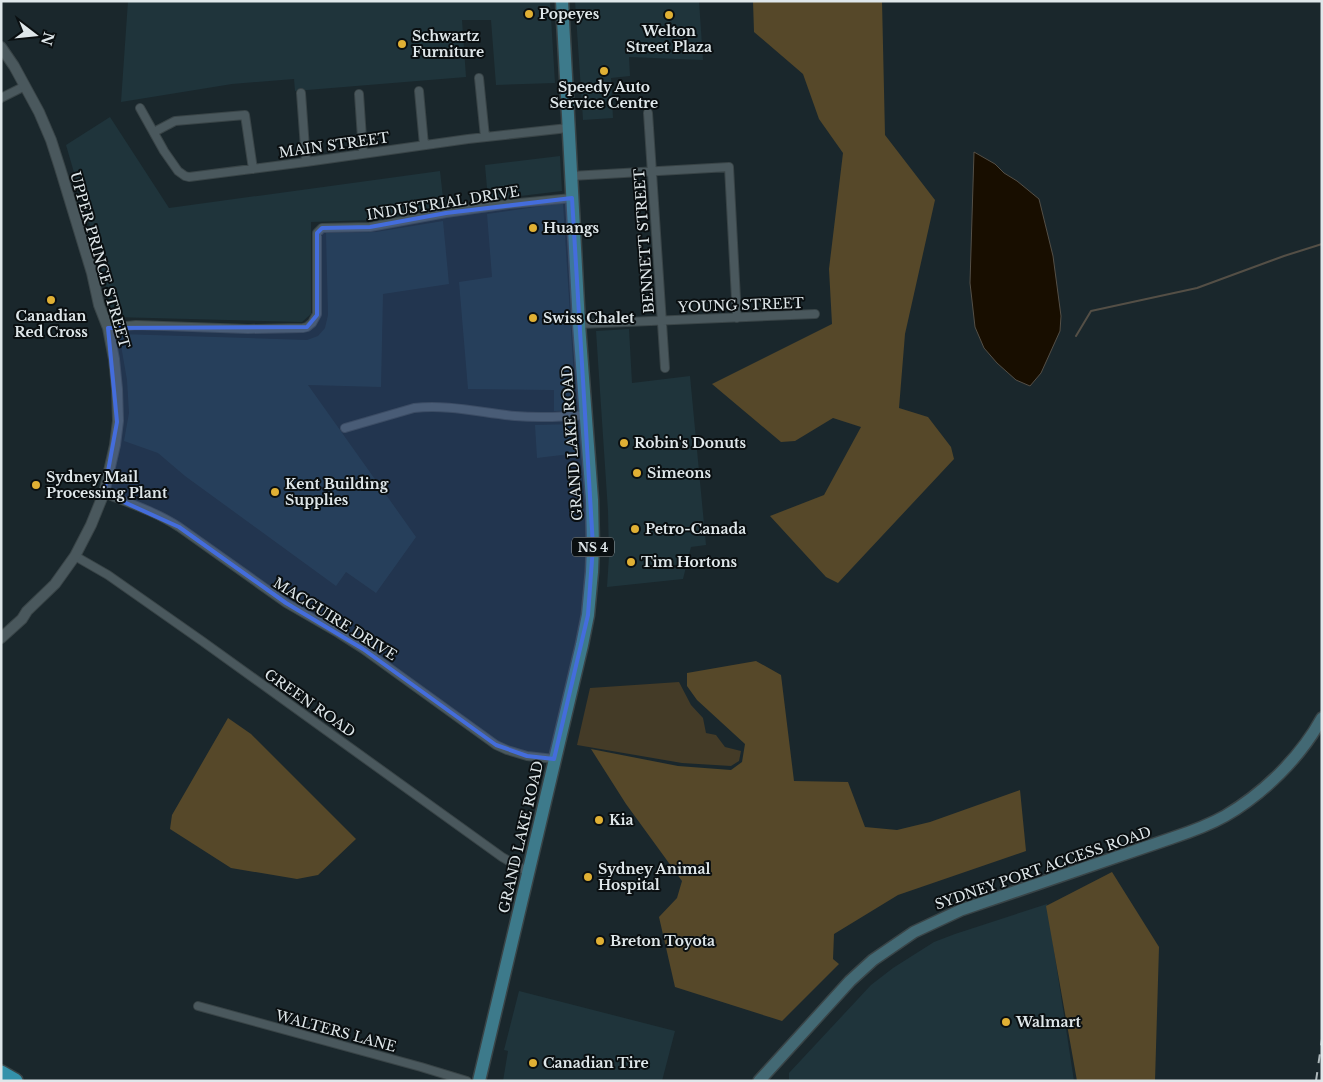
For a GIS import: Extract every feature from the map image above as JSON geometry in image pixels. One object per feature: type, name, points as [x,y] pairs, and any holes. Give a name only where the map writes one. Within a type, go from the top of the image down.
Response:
[{"type":"highway","points":[[1,1073],[15,1081]]},
{"type":"main road","name":"GRAND LAKE ROAD","points":[[479,1081],[582,645],[590,593],[593,546],[592,500],[579,324],[562,1]]},
{"type":"main road","name":"SYDNEY PORT ACCESS ROAD","points":[[764,1079],[850,981],[873,960],[900,941],[929,924],[961,910],[1172,838],[1224,816],[1252,797],[1279,774],[1307,740],[1322,718]]},
{"type":"street","name":"UPPER PRINCE STREET","points":[[1,47],[39,112],[51,140],[92,273],[99,305],[108,328],[114,359],[118,421],[115,445],[104,494],[76,556],[55,584],[27,611],[22,620],[1,638]]},
{"type":"street","points":[[479,78],[485,136]]},
{"type":"street","points":[[1,98],[25,86]]},
{"type":"street","points":[[418,91],[424,145]]},
{"type":"street","points":[[301,93],[306,162]]},
{"type":"street","points":[[359,94],[363,154]]},
{"type":"street","name":"MAIN STREET","points":[[140,108],[164,151],[178,171],[185,176],[193,177],[485,136],[568,128]]},
{"type":"street","name":"BENNETT STREET","points":[[648,113],[666,368]]},
{"type":"street","points":[[154,132],[175,121],[246,115],[253,169]]},
{"type":"street","points":[[571,176],[729,166],[737,318]]},
{"type":"street","name":"INDUSTRIAL DRIVE","points":[[108,328],[136,325],[248,329],[306,327],[318,314],[317,233],[322,228],[370,228],[446,213],[572,198]]},
{"type":"street","name":"YOUNG STREET","points":[[579,324],[815,314]]},
{"type":"street","points":[[345,428],[422,407],[534,418],[585,415]]},
{"type":"street","name":"MACGUIRE DRIVE","points":[[104,494],[151,512],[179,527],[283,602],[338,632],[363,649],[496,745],[527,756],[554,759]]},
{"type":"street","name":"GREEN ROAD","points":[[76,556],[108,575],[502,857],[528,872]]},
{"type":"street","name":"WALTERS LANE","points":[[198,1006],[467,1081]]},
{"type":"highlighted area","points":[[572,198],[593,546],[588,615],[554,759],[527,756],[496,745],[363,649],[286,603],[179,527],[104,493],[117,422],[108,328],[307,327],[317,315],[317,233],[322,228],[370,227],[446,213]]},
{"type":"shaded area","points":[[128,1],[550,1],[555,83],[496,85],[491,20],[462,20],[466,77],[295,91],[294,79],[232,84],[121,102]]},
{"type":"shaded area","points":[[575,1],[699,1],[703,60],[629,57],[630,76],[611,78],[613,118],[583,120]]},
{"type":"shaded area","points":[[753,1],[882,1],[885,135],[935,200],[905,334],[899,408],[928,417],[951,447],[954,459],[838,583],[826,577],[770,516],[824,495],[861,427],[833,418],[795,441],[781,442],[712,384],[832,324],[829,269],[843,153],[819,119],[803,74],[754,32]]},
{"type":"shaded area","points":[[110,117],[169,208],[440,171],[444,207],[373,220],[311,222],[311,314],[302,322],[113,317],[99,258],[66,145]]},
{"type":"shaded area","points":[[974,152],[995,164],[1039,199],[1053,256],[1061,316],[1060,331],[1041,373],[1030,386],[1016,380],[997,363],[984,348],[975,327],[970,283]]},
{"type":"shaded area","points":[[560,156],[562,191],[488,200],[485,165]]},
{"type":"shaded area","points":[[563,203],[576,410],[554,411],[554,390],[468,389],[459,282],[492,277],[487,214]]},
{"type":"shaded area","points":[[443,221],[449,284],[383,294],[381,387],[308,385],[416,537],[376,593],[346,572],[336,586],[185,476],[158,453],[124,441],[129,413],[127,380],[119,334],[307,340],[318,336],[325,328],[328,315],[326,233],[376,232]]},
{"type":"shaded area","points":[[629,329],[632,383],[690,376],[706,545],[691,547],[683,579],[607,587],[609,556],[608,511],[596,331]]},
{"type":"shaded area","points":[[576,424],[578,453],[537,458],[535,425]]},
{"type":"shaded area","points":[[756,661],[781,675],[794,781],[848,782],[865,827],[897,830],[930,822],[1020,790],[1026,851],[898,895],[834,934],[833,959],[839,964],[782,1021],[675,987],[659,917],[677,898],[682,881],[626,804],[591,749],[678,766],[731,770],[742,762],[745,744],[697,700],[687,686],[687,673]]},
{"type":"shaded area","points":[[679,682],[691,705],[703,718],[706,733],[716,735],[725,747],[741,751],[739,761],[731,766],[682,763],[577,745],[590,688]]},
{"type":"shaded area","points":[[228,718],[251,734],[356,839],[318,875],[297,879],[231,868],[170,829],[172,815]]},
{"type":"shaded area","points":[[1112,872],[1159,947],[1155,1081],[1077,1081],[1046,906]]},
{"type":"shaded area","points":[[1047,904],[1074,1081],[789,1081],[789,1073],[871,985],[893,968],[934,942]]},
{"type":"shaded area","points":[[519,991],[675,1031],[662,1081],[503,1081],[508,1051],[504,1050]]},
{"type":"waterway","points":[[1076,336],[1091,311],[1197,288],[1322,244]]},
{"type":"railway","points":[[1316,1081],[1322,1039]]},
{"type":"place","name":"Popeyes","points":[[529,14]]},
{"type":"place","name":"Welton Street Plaza","points":[[669,15]]},
{"type":"place","name":"Schwartz Furniture","points":[[402,44]]},
{"type":"place","name":"Speedy Auto Service Centre","points":[[604,71]]},
{"type":"place","name":"Huangs","points":[[533,228]]},
{"type":"place","name":"Canadian Red Cross","points":[[51,300]]},
{"type":"place","name":"Swiss Chalet","points":[[533,318]]},
{"type":"place","name":"Robin's Donuts","points":[[624,443]]},
{"type":"place","name":"Simeons","points":[[637,473]]},
{"type":"place","name":"Sydney Mail Processing Plant","points":[[36,485]]},
{"type":"place","name":"Kent Building Supplies","points":[[275,492]]},
{"type":"place","name":"Petro-Canada","points":[[635,529]]},
{"type":"place","name":"Tim Hortons","points":[[631,562]]},
{"type":"place","name":"Kia","points":[[599,820]]},
{"type":"place","name":"Sydney Animal Hospital","points":[[588,877]]},
{"type":"place","name":"Breton Toyota","points":[[600,941]]},
{"type":"place","name":"Walmart","points":[[1006,1022]]},
{"type":"place","name":"Canadian Tire","points":[[533,1063]]}]
